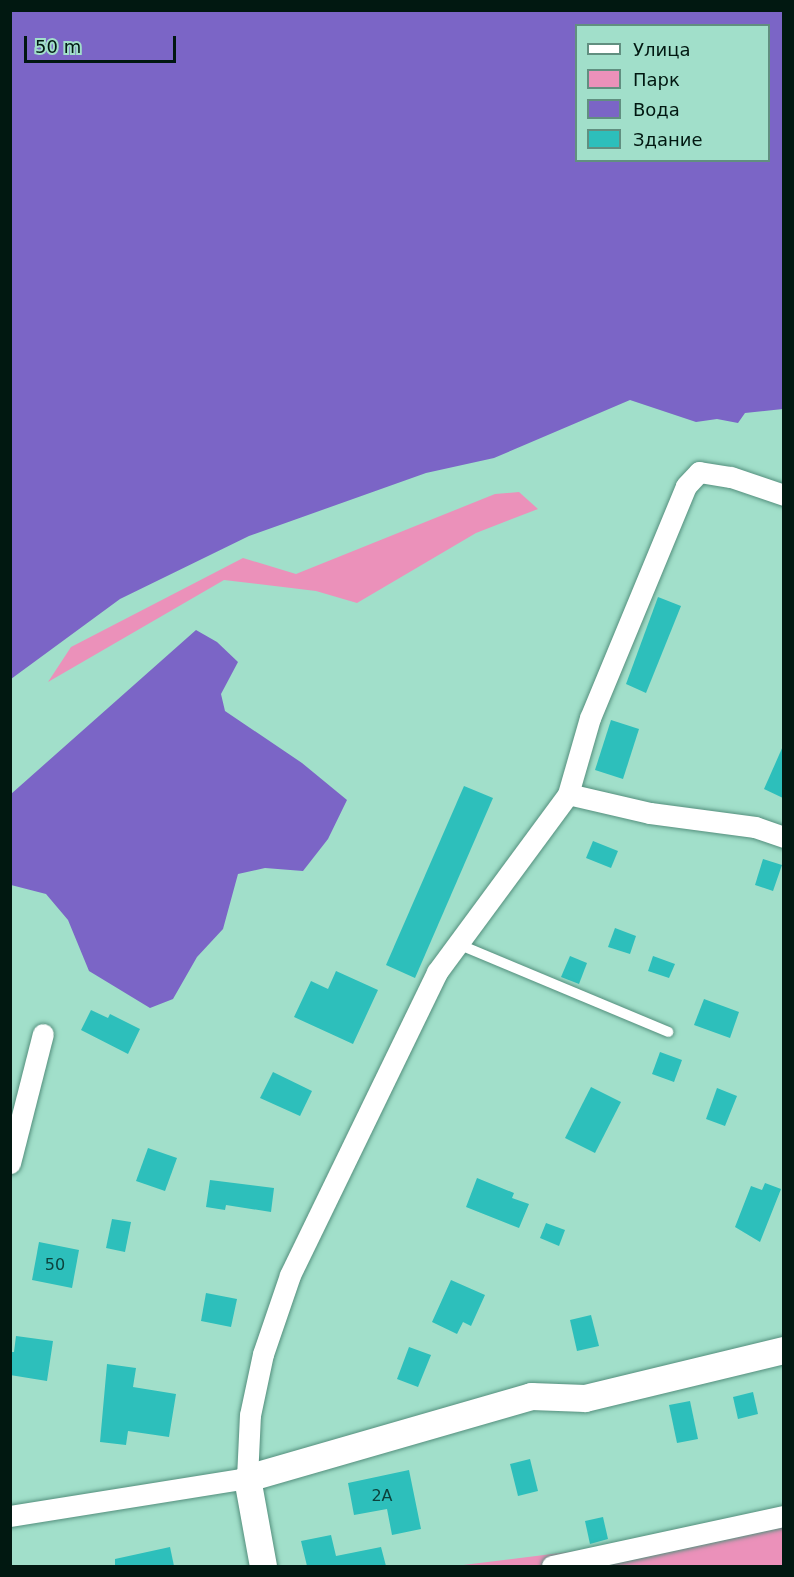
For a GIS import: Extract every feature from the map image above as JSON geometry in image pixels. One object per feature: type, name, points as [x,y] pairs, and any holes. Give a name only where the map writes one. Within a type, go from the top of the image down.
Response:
[{"type":"street","points":[[263,1566],[246,1478],[250,1414],[263,1354],[290,1275],[437,972],[568,794],[590,718],[686,486],[699,472],[730,477],[783,495]]},
{"type":"street","points":[[568,794],[650,813],[755,827],[783,837]]},
{"type":"street","points":[[10,1163],[43,1034]]},
{"type":"street","points":[[10,1516],[246,1478],[531,1396],[585,1398],[783,1350]]},
{"type":"street","points":[[552,1566],[783,1516]]},
{"type":"lane","points":[[458,944],[668,1032]]},
{"type":"green space","points":[[519,492],[538,509],[476,533],[357,603],[316,591],[224,580],[48,682],[71,647],[243,558],[296,574],[495,494]]},
{"type":"green space","points":[[783,1517],[783,1566],[455,1566],[568,1552]]},
{"type":"water","points":[[11,10],[783,11],[783,409],[745,413],[738,423],[717,419],[696,422],[630,400],[494,458],[426,473],[249,536],[120,599],[11,679]]},
{"type":"water","points":[[196,630],[217,642],[238,662],[221,694],[225,711],[302,763],[347,800],[328,839],[303,871],[265,868],[238,874],[223,929],[197,957],[173,999],[150,1008],[89,971],[68,920],[46,894],[11,885],[11,794]]},
{"type":"building","points":[[658,597],[681,606],[646,693],[626,684]]},
{"type":"building","points":[[611,720],[639,729],[623,779],[595,770]]},
{"type":"building","points":[[783,746],[783,798],[764,789]]},
{"type":"building","points":[[464,786],[493,798],[415,978],[386,965]]},
{"type":"building","points":[[593,841],[618,851],[611,868],[586,858]]},
{"type":"building","points":[[763,859],[782,865],[773,891],[755,885]]},
{"type":"building","points":[[615,928],[636,936],[630,954],[608,947]]},
{"type":"building","points":[[570,956],[587,963],[579,984],[561,977]]},
{"type":"building","points":[[653,956],[675,964],[669,978],[648,971]]},
{"type":"building","points":[[336,971],[378,990],[353,1044],[294,1017],[311,981],[328,989]]},
{"type":"building","points":[[704,999],[739,1012],[730,1038],[694,1025]]},
{"type":"building","points":[[91,1010],[108,1018],[110,1014],[140,1029],[128,1054],[81,1030]]},
{"type":"building","points":[[660,1052],[682,1060],[674,1082],[652,1074]]},
{"type":"building","points":[[273,1072],[312,1091],[300,1116],[260,1098]]},
{"type":"building","points":[[591,1087],[621,1102],[595,1153],[565,1138]]},
{"type":"building","points":[[717,1088],[737,1096],[725,1126],[706,1119]]},
{"type":"building","points":[[148,1148],[177,1158],[165,1191],[136,1181]]},
{"type":"building","points":[[477,1178],[514,1193],[512,1198],[529,1204],[519,1228],[466,1207]]},
{"type":"building","points":[[210,1180],[274,1188],[271,1212],[226,1205],[225,1210],[206,1207]]},
{"type":"building","points":[[765,1183],[781,1189],[760,1242],[735,1227],[751,1186],[762,1190]]},
{"type":"building","points":[[112,1219],[131,1222],[125,1252],[106,1248]]},
{"type":"building","points":[[546,1223],[565,1230],[559,1246],[540,1238]]},
{"type":"building","points":[[39,1242],[79,1250],[72,1288],[32,1280]]},
{"type":"building","points":[[451,1280],[485,1295],[471,1326],[463,1322],[457,1334],[432,1322]]},
{"type":"building","points":[[206,1293],[237,1299],[231,1327],[201,1321]]},
{"type":"building","points":[[591,1315],[599,1346],[577,1351],[570,1320]]},
{"type":"building","points":[[16,1336],[53,1341],[47,1381],[10,1375],[10,1352],[14,1352]]},
{"type":"building","points":[[409,1347],[431,1355],[418,1387],[397,1379]]},
{"type":"building","points":[[107,1364],[136,1368],[133,1387],[176,1394],[169,1437],[128,1431],[126,1445],[100,1442]]},
{"type":"building","points":[[753,1392],[758,1414],[738,1419],[733,1397]]},
{"type":"building","points":[[690,1401],[698,1439],[677,1443],[669,1405]]},
{"type":"building","points":[[530,1459],[538,1491],[518,1496],[510,1464]]},
{"type":"building","points":[[409,1470],[421,1529],[392,1535],[387,1509],[354,1515],[348,1483]]},
{"type":"building","points":[[603,1517],[608,1539],[590,1544],[585,1521]]},
{"type":"building","points":[[331,1535],[336,1556],[381,1547],[386,1566],[307,1566],[301,1541]]},
{"type":"building","points":[[170,1547],[174,1566],[115,1566],[115,1559]]}]
